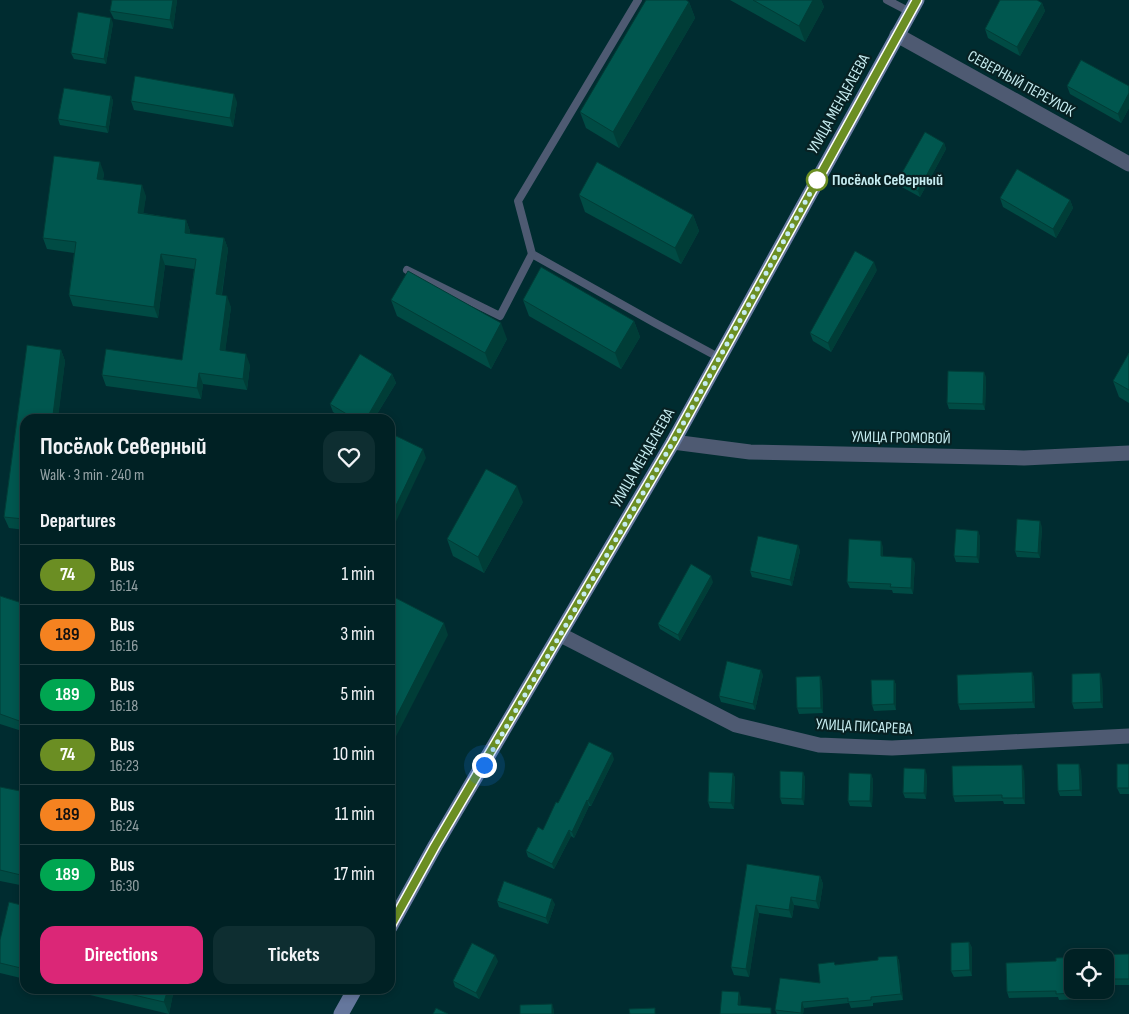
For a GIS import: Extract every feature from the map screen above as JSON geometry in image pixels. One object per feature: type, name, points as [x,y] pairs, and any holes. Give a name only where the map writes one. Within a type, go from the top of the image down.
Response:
[{"type":"main road","name":"УЛИЦА МЕНДЕЛЕЕВА","points":[[395,918],[435,846],[673,442],[913,6]]},
{"type":"main road","points":[[341,1014],[353,994]]},
{"type":"street","name":"СЕВЕРНЫЙ ПЕРЕУЛОК","points":[[897,35],[1129,164]]},
{"type":"street","name":"УЛИЦА ГРОМОВОЙ","points":[[673,442],[750,452],[1024,458],[1129,453]]},
{"type":"street","name":"УЛИЦА ПИСАРЕВА","points":[[561,635],[736,725],[819,745],[892,748],[1129,736]]},
{"type":"lane","points":[[407,270],[500,316],[532,254],[518,201],[638,0]]},
{"type":"lane","points":[[887,0],[913,6]]},
{"type":"lane","points":[[532,254],[655,324],[720,358]]},
{"type":"building","points":[[112,0],[173,0],[170,20],[110,11]]},
{"type":"building","points":[[646,0],[686,0],[689,2],[613,132],[580,112]]},
{"type":"building","points":[[753,0],[813,0],[799,26]]},
{"type":"building","points":[[1000,0],[1037,0],[1042,3],[1017,47],[985,29]]},
{"type":"building","points":[[78,12],[111,18],[104,59],[71,53]]},
{"type":"building","points":[[1081,60],[1129,86],[1129,93],[1118,114],[1067,86]]},
{"type":"building","points":[[135,76],[234,94],[230,118],[131,101]]},
{"type":"building","points":[[64,88],[111,96],[106,127],[58,119]]},
{"type":"building","points":[[925,132],[944,143],[918,191],[898,180]]},
{"type":"building","points":[[54,156],[100,162],[97,179],[142,185],[138,213],[186,220],[185,233],[224,238],[216,294],[227,296],[220,350],[246,354],[243,379],[199,373],[197,388],[102,375],[106,349],[182,360],[196,259],[161,254],[154,307],[69,295],[76,242],[43,238]]},
{"type":"building","points":[[597,162],[693,215],[675,248],[579,195]]},
{"type":"building","points":[[1017,169],[1070,200],[1053,229],[1000,198]]},
{"type":"building","points":[[855,251],[874,262],[828,343],[810,333]]},
{"type":"building","points":[[541,267],[634,321],[615,353],[523,300]]},
{"type":"building","points":[[408,271],[501,323],[485,353],[391,300]]},
{"type":"building","points":[[27,345],[61,350],[53,414],[20,414],[20,519],[4,517]]},
{"type":"building","points":[[1129,353],[1129,390],[1113,381]]},
{"type":"building","points":[[360,354],[392,374],[369,414],[347,414],[330,404]]},
{"type":"building","points":[[948,371],[984,372],[983,404],[947,403]]},
{"type":"building","points":[[395,435],[423,449],[395,508]]},
{"type":"building","points":[[486,469],[517,486],[478,557],[447,539]]},
{"type":"building","points":[[1017,519],[1040,521],[1038,553],[1015,551]]},
{"type":"building","points":[[956,529],[978,531],[977,557],[954,556]]},
{"type":"building","points":[[758,536],[798,545],[790,580],[750,571]]},
{"type":"building","points":[[849,539],[881,541],[881,556],[912,558],[911,588],[890,587],[891,584],[847,582]]},
{"type":"building","points":[[691,564],[711,576],[678,635],[658,624]]},
{"type":"building","points":[[0,596],[20,602],[20,721],[0,714]]},
{"type":"building","points":[[395,598],[444,623],[395,719]]},
{"type":"building","points":[[727,661],[761,670],[753,704],[719,696]]},
{"type":"building","points":[[1032,672],[1033,702],[958,704],[957,675]]},
{"type":"building","points":[[1100,673],[1101,702],[1072,703],[1072,674]]},
{"type":"building","points":[[820,676],[821,708],[797,708],[796,677]]},
{"type":"building","points":[[871,680],[894,680],[894,704],[872,705]]},
{"type":"building","points":[[589,742],[612,753],[572,832],[569,830],[552,864],[526,851],[538,827],[543,830]]},
{"type":"building","points":[[1057,764],[1079,764],[1080,790],[1058,791]]},
{"type":"building","points":[[1117,764],[1129,764],[1129,788],[1117,788]]},
{"type":"building","points":[[1022,765],[1023,798],[1002,798],[1002,795],[953,796],[952,766]]},
{"type":"building","points":[[904,768],[925,769],[924,793],[903,793]]},
{"type":"building","points":[[780,771],[803,772],[802,799],[780,798]]},
{"type":"building","points":[[709,772],[733,773],[731,803],[708,802]]},
{"type":"building","points":[[849,773],[871,774],[870,801],[848,801]]},
{"type":"building","points":[[0,787],[20,791],[20,875],[0,870]]},
{"type":"building","points":[[747,864],[820,876],[816,901],[791,897],[789,910],[756,905],[746,969],[731,967]]},
{"type":"building","points":[[504,881],[552,899],[546,918],[497,901]]},
{"type":"building","points":[[9,902],[20,905],[20,968],[0,963],[0,940]]},
{"type":"building","points":[[969,942],[970,970],[951,971],[951,943]]},
{"type":"building","points":[[472,943],[495,955],[476,993],[453,981]]},
{"type":"building","points":[[1114,954],[1129,954],[1129,979],[1114,979]]},
{"type":"building","points":[[897,956],[901,994],[871,997],[871,1000],[848,1002],[848,998],[802,1002],[801,1013],[775,1010],[780,978],[820,983],[818,964],[834,962],[835,965],[878,960],[878,957]]},
{"type":"building","points":[[1056,958],[1064,958],[1064,994],[1056,994],[1056,991],[1007,992],[1006,963],[1056,961]]},
{"type":"building","points":[[722,991],[739,992],[738,1005],[771,1008],[771,1014],[720,1014]]},
{"type":"building","points":[[130,994],[166,994],[164,1002]]},
{"type":"building","points":[[552,1004],[552,1014],[520,1014],[520,1005]]},
{"type":"building","points":[[436,1008],[448,1014],[433,1014]]},
{"type":"building","points":[[655,1008],[655,1014],[630,1014],[629,1009]]},
{"type":"bus line","name":"74","points":[[395,918],[435,846],[673,442],[917,0]]},
{"type":"place","name":"Посёлок Северный","points":[[817,180]]},
{"type":"route","points":[[484,765],[673,442],[819,177],[817,180]]}]
